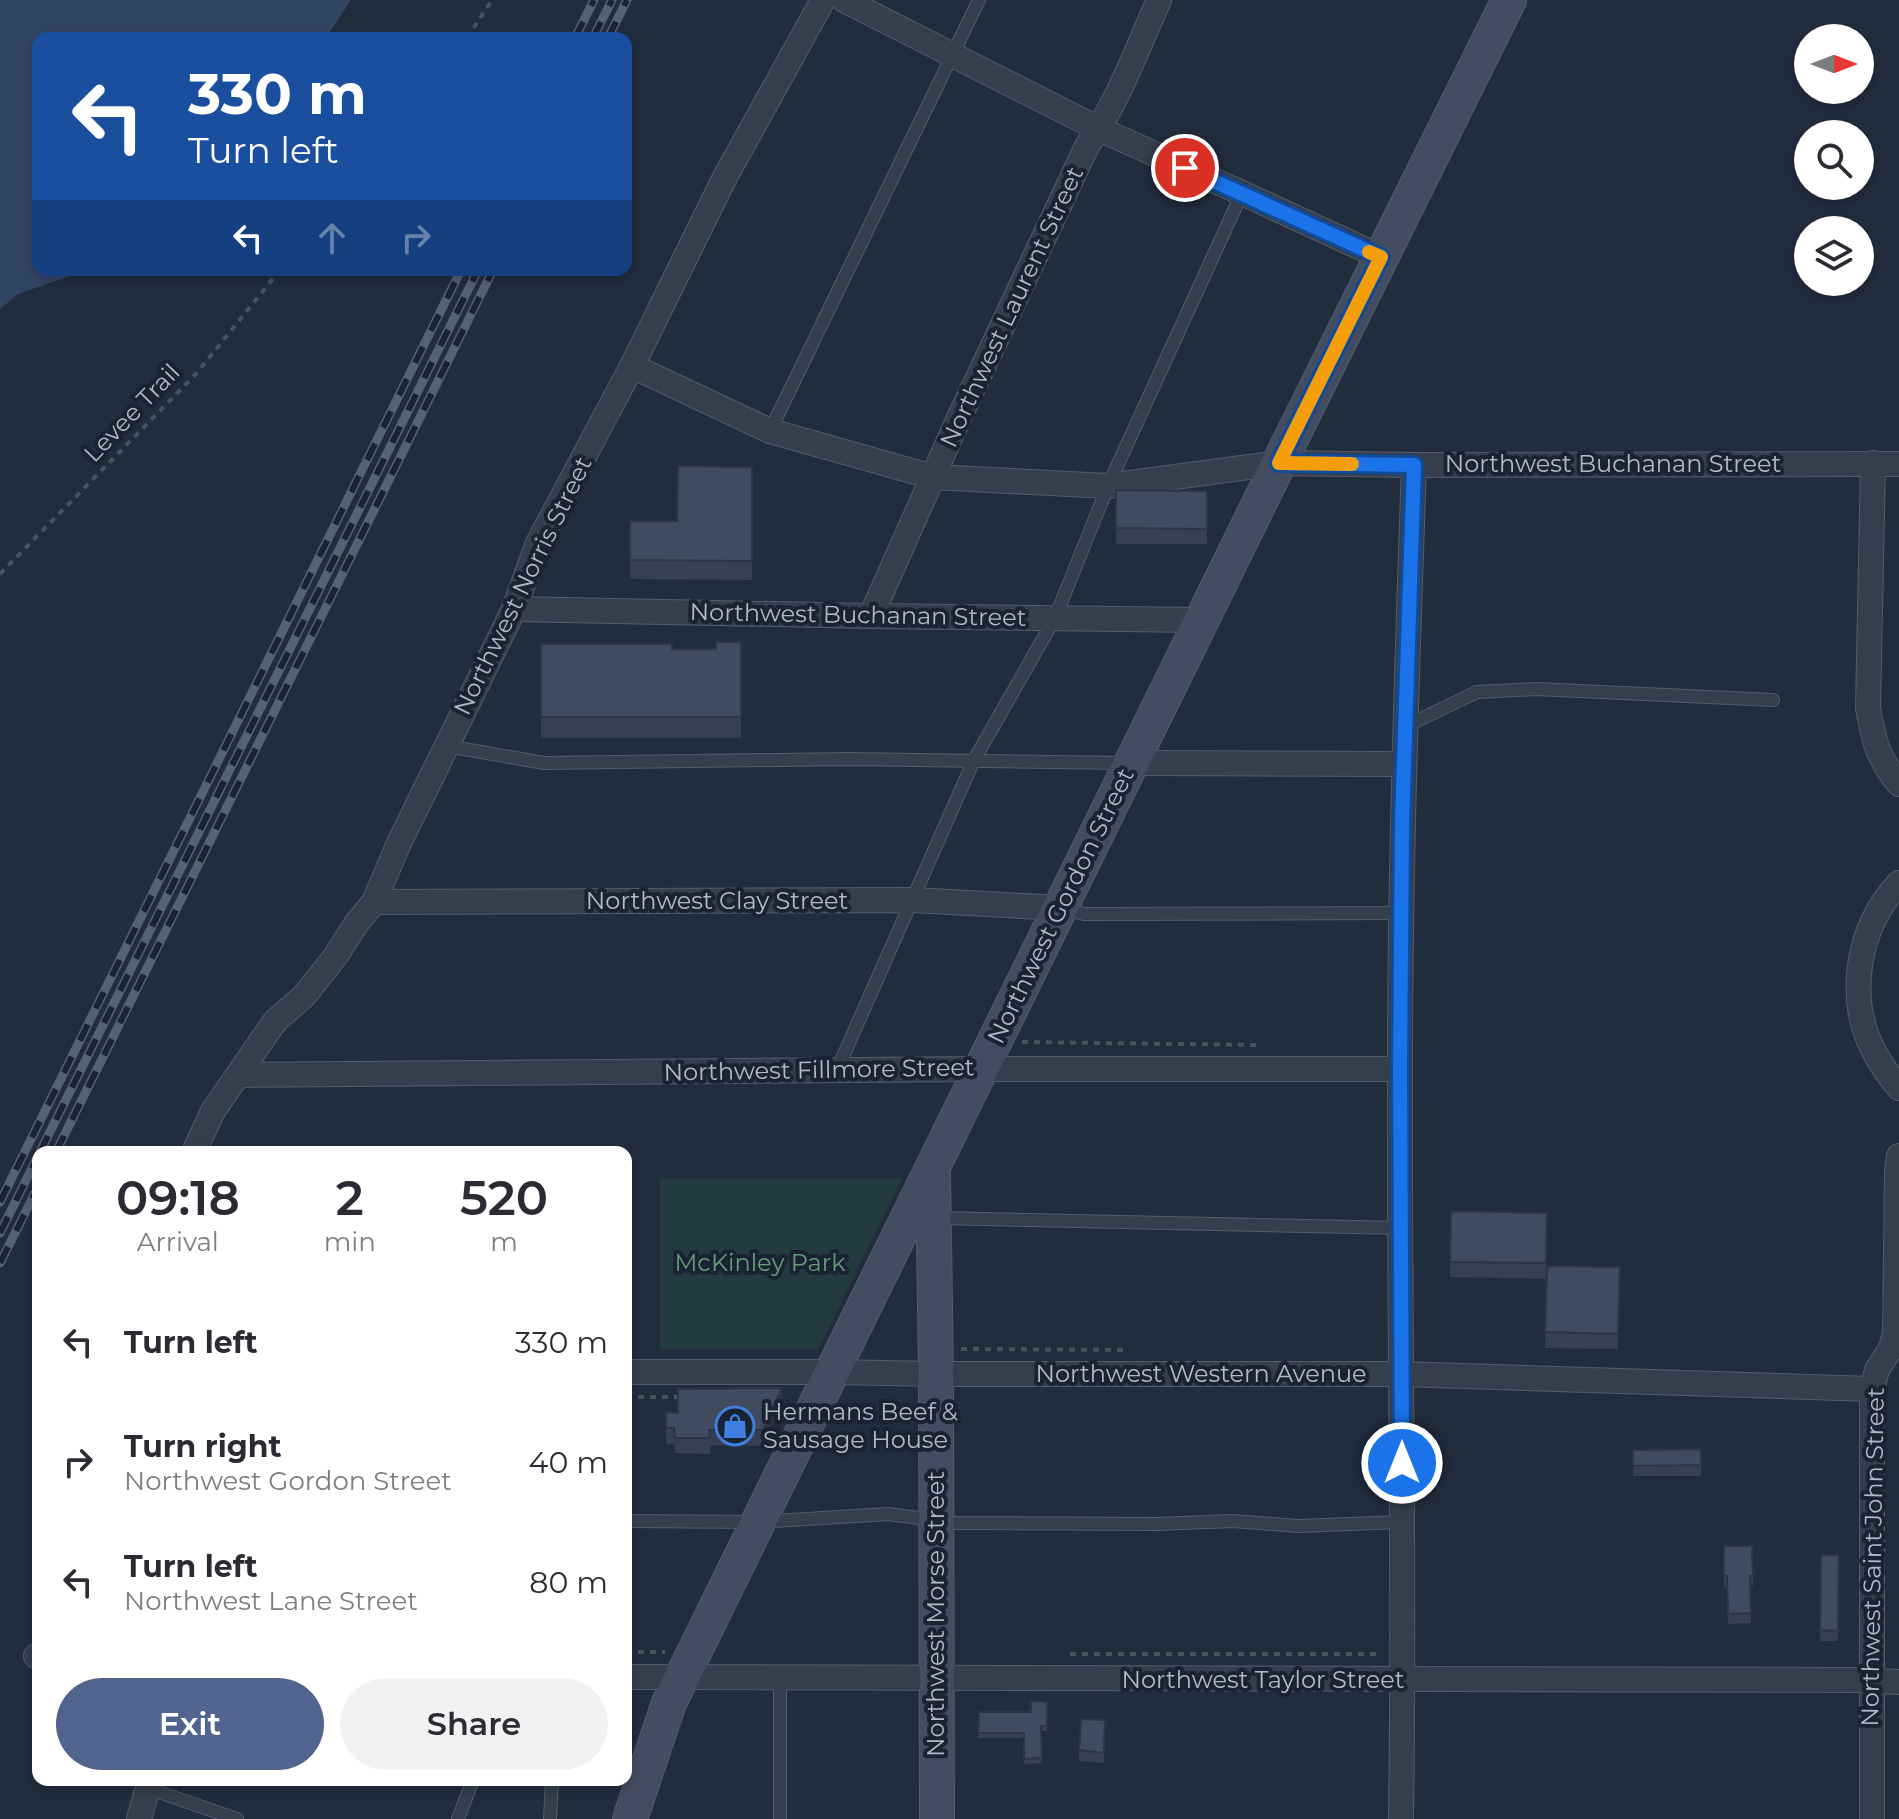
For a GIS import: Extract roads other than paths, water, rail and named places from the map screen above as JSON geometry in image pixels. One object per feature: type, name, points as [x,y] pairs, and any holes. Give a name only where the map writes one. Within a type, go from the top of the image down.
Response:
[{"type":"main road","name":"Northwest Gordon Street","points":[[630,1819],[669,1703],[1509,0]]},
{"type":"main road","name":"Northwest Morse Street","points":[[933,1168],[946,1374],[935,1521],[937,1819]]},
{"type":"street","name":"Northwest Norris Street","points":[[197,1146],[213,1111],[275,1021],[304,996],[374,902],[399,843],[514,609],[538,543],[632,366],[724,179],[823,0]]},
{"type":"street","points":[[844,0],[1099,129],[1381,257]]},
{"type":"street","name":"Northwest Laurent Street","points":[[871,616],[959,418],[1159,0]]},
{"type":"street","name":"Northwest Buchanan Street","points":[[632,366],[770,431],[933,477],[1108,486],[1279,463],[1899,464]]},
{"type":"street","points":[[1873,463],[1868,708],[1874,742],[1886,767],[1899,784]]},
{"type":"street","points":[[1401,1819],[1401,913],[1414,465]]},
{"type":"street","name":"Northwest Buchanan Street","points":[[514,609],[1202,620]]},
{"type":"street","points":[[1131,763],[1403,764]]},
{"type":"street","points":[[1899,883],[1874,918],[1864,945],[1859,973],[1859,1002],[1869,1043],[1899,1088]]},
{"type":"street","name":"Northwest Clay Street","points":[[374,902],[913,900],[1059,908]]},
{"type":"street","name":"Northwest Fillmore Street","points":[[238,1075],[837,1070],[987,1055],[1400,1069]]},
{"type":"street","name":"Northwest Saint John Street","points":[[1872,1819],[1872,1389],[1877,1370],[1891,1348],[1895,1333],[1899,1156]]},
{"type":"street","name":"Northwest Western Avenue","points":[[632,1372],[1401,1374],[1872,1389]]},
{"type":"street","name":"Northwest Taylor Street","points":[[632,1677],[1899,1682]]},
{"type":"street","points":[[139,1819],[148,1786]]},
{"type":"lane","points":[[770,431],[979,0]]},
{"type":"lane","points":[[837,1070],[974,760],[1055,618],[1108,486],[1242,193]]},
{"type":"lane","points":[[1404,727],[1477,692],[1537,689],[1773,700]]},
{"type":"lane","points":[[447,746],[544,763],[849,759],[1131,763]]},
{"type":"lane","points":[[1059,908],[1084,914],[1401,913]]},
{"type":"lane","points":[[935,1218],[1401,1228]]},
{"type":"lane","points":[[632,1521],[759,1522],[888,1514],[956,1523],[1157,1524],[1232,1521],[1299,1526],[1402,1522]]},
{"type":"lane","points":[[780,1678],[780,1819]]},
{"type":"lane","points":[[154,1786],[237,1819]]},
{"type":"lane","points":[[458,1819],[471,1786]]},
{"type":"lane","points":[[550,1819],[552,1786]]},
{"type":"water","points":[[0,0],[351,0],[330,32],[32,32],[32,276],[70,276],[18,294],[0,309]]},
{"type":"railway","points":[[578,32],[594,0]]},
{"type":"railway","points":[[596,32],[612,0]]},
{"type":"railway","points":[[611,32],[627,0]]},
{"type":"railway","points":[[0,1202],[458,276]]},
{"type":"railway","points":[[43,1146],[475,276]]},
{"type":"railway","points":[[59,1146],[490,276]]},
{"type":"railway","points":[[0,1233],[32,1168]]},
{"type":"railway","points":[[0,1263],[32,1199]]},
{"type":"place","name":"Hermans Beef & Sausage House","points":[[735,1426]]},
{"type":"park label","name":"McKinley Park","points":[[760,1263]]}]
